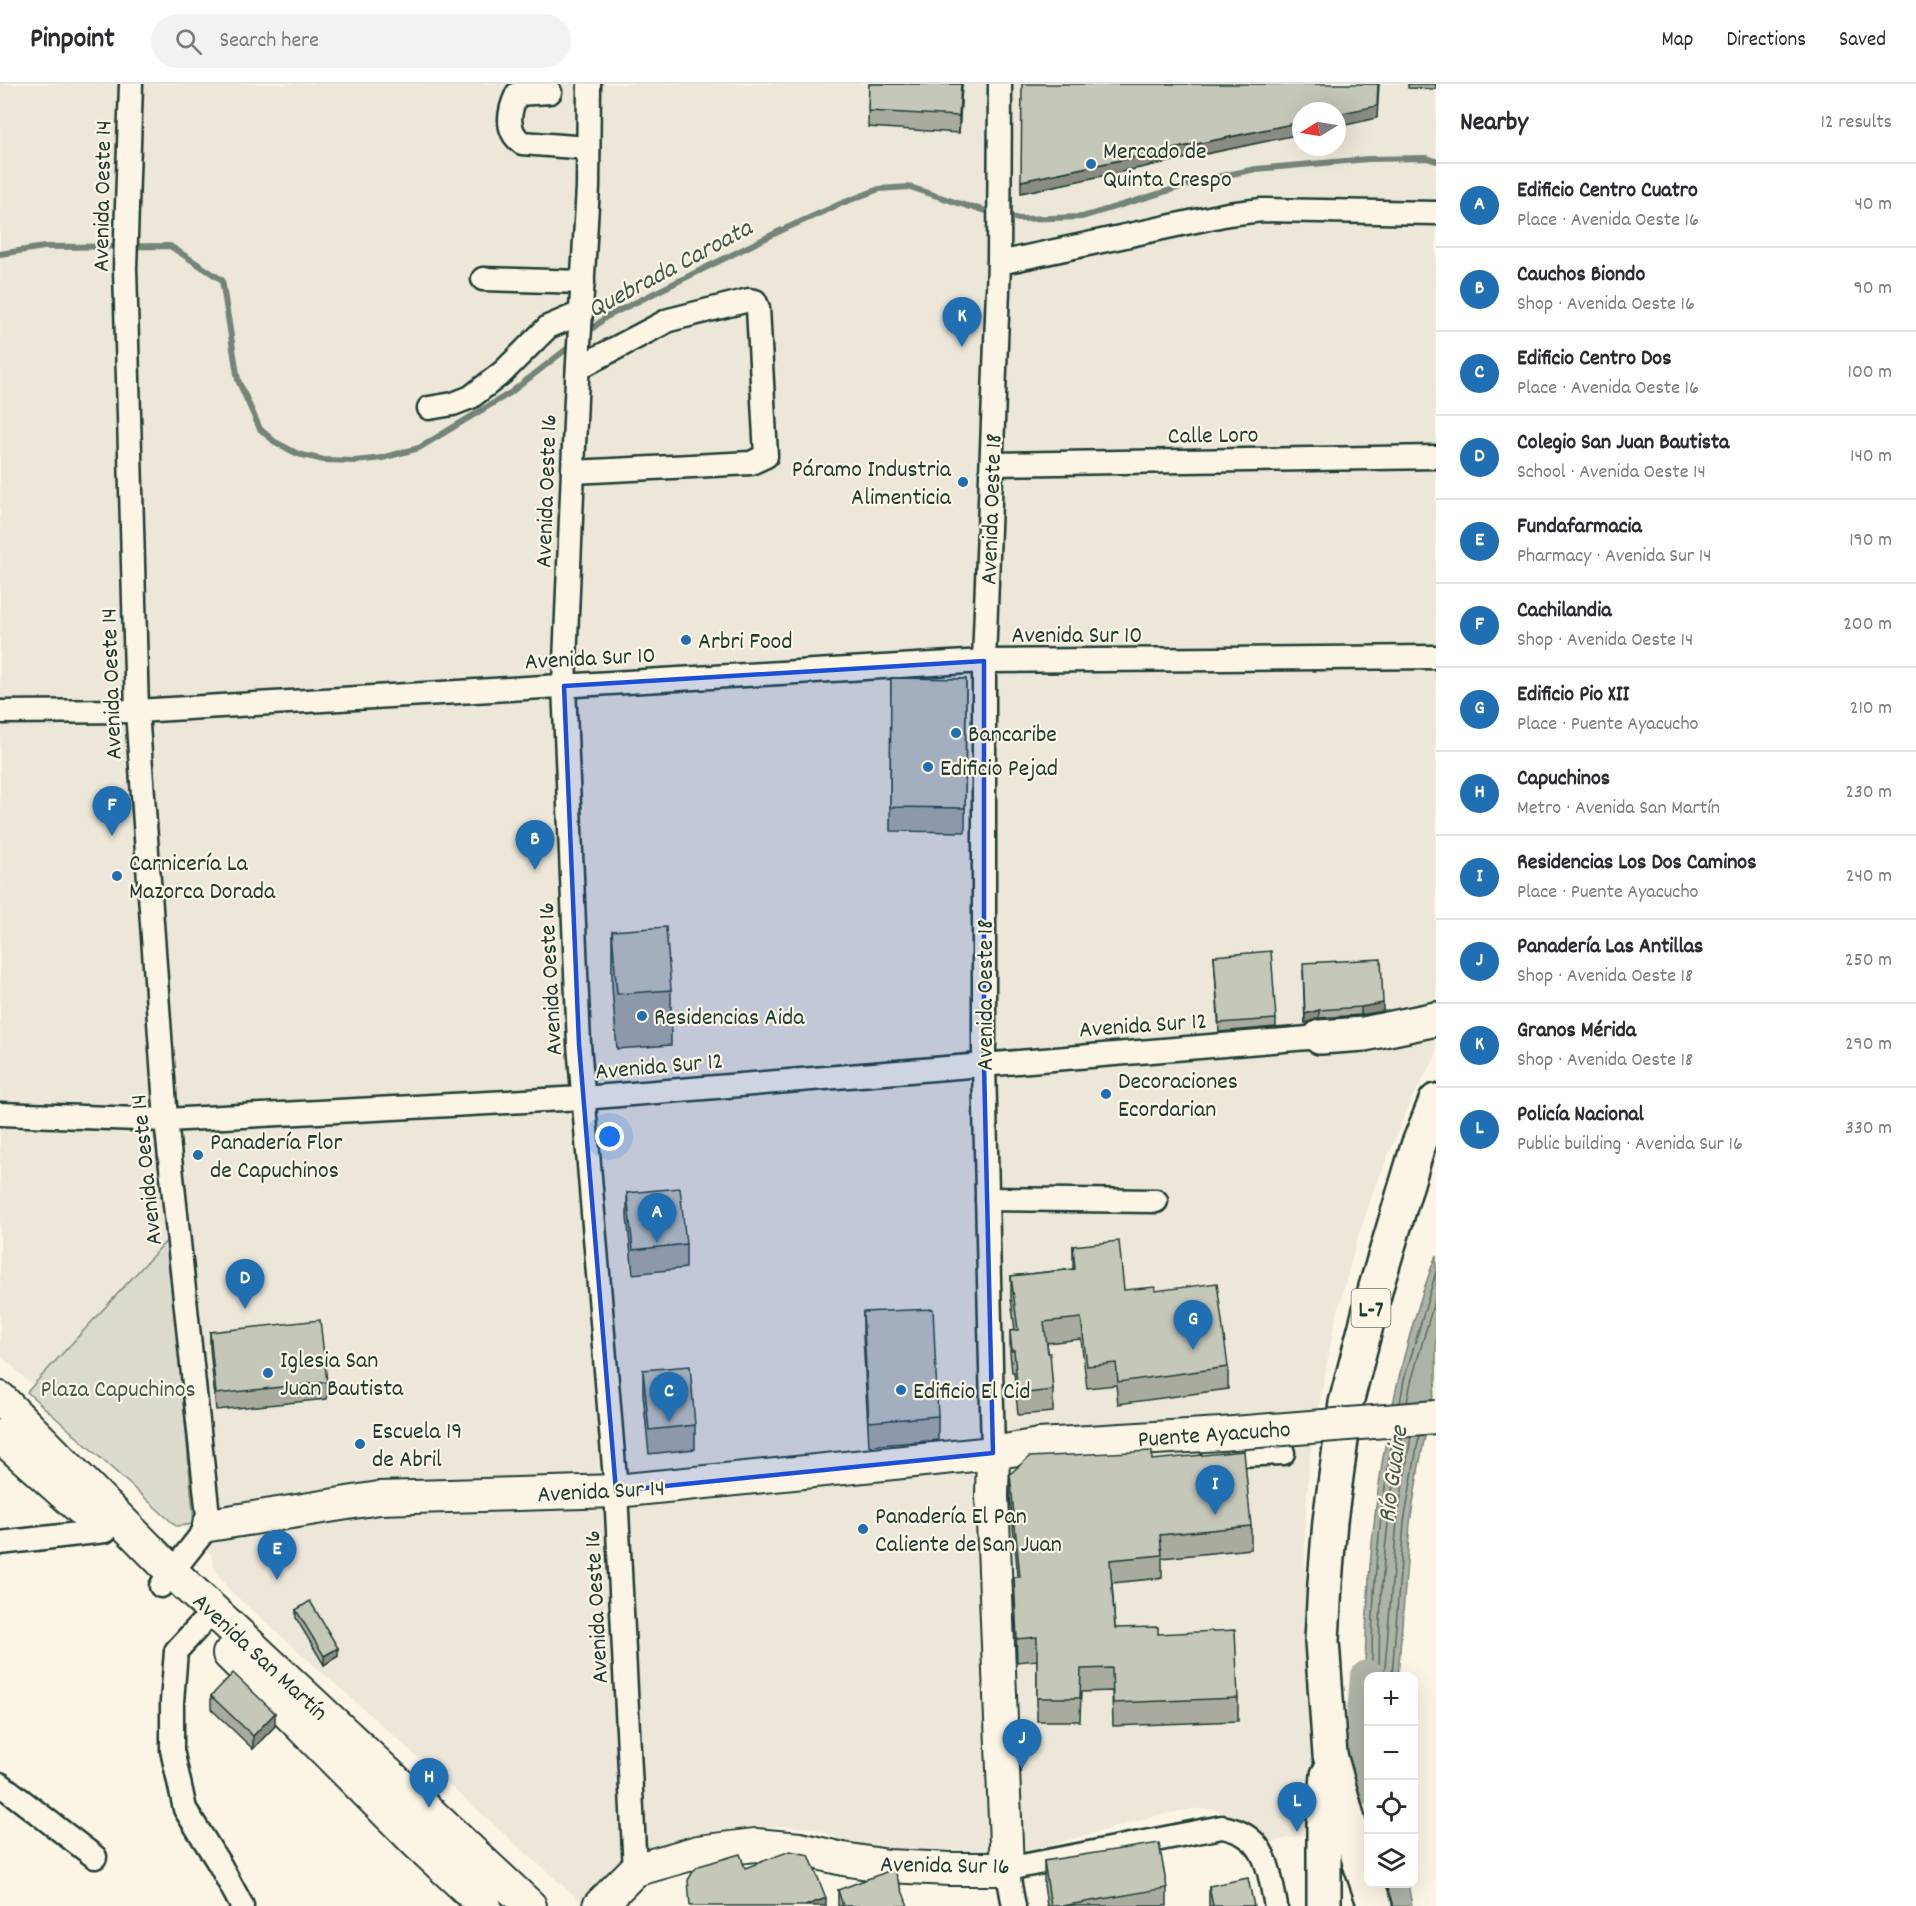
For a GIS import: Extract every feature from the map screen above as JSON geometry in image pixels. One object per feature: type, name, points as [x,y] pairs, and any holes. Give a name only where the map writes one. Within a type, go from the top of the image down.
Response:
[{"type":"highway","points":[[1320,1037],[1364,1034],[1436,1019]]},
{"type":"highway","name":"L-7","points":[[1375,1906],[1360,1863],[1330,1755],[1322,1641],[1325,1583],[1330,1521],[1346,1403],[1376,1287],[1418,1146],[1436,1101]]},
{"type":"highway","points":[[1324,1906],[1324,1824],[1330,1755]]},
{"type":"street","name":"Avenida Oeste 14","points":[[131,84],[125,268],[137,711],[166,1120],[209,1525]]},
{"type":"street","name":"Avenida Oeste 16","points":[[589,84],[583,282],[564,686],[579,1044],[616,1491],[635,1870]]},
{"type":"street","name":"Avenida Oeste 18","points":[[1000,84],[999,263],[984,661],[984,1064],[992,1465],[1007,1869],[1014,1906]]},
{"type":"street","points":[[550,92],[517,94],[510,109],[510,126],[516,139],[522,143],[588,148]]},
{"type":"street","points":[[999,263],[1228,214],[1262,210],[1436,213]]},
{"type":"street","points":[[483,279],[583,282]]},
{"type":"street","points":[[573,472],[751,463],[766,456],[759,309],[755,301],[749,300],[669,320],[578,366]]},
{"type":"street","points":[[429,408],[453,404],[471,397],[503,372],[548,327],[581,315]]},
{"type":"street","name":"Calle Loro","points":[[992,464],[1436,457]]},
{"type":"street","name":"Avenida Sur 10","points":[[0,712],[137,711],[984,661],[1436,657]]},
{"type":"street","name":"Avenida Sur 12","points":[[0,1114],[166,1120],[583,1098],[1320,1037]]},
{"type":"street","points":[[987,1199],[1156,1201]]},
{"type":"street","name":"Avenida San Martín","points":[[0,1398],[167,1579],[200,1625],[417,1843],[485,1906]]},
{"type":"street","name":"Puente Ayacucho","points":[[992,1465],[1044,1455],[1221,1434],[1436,1417]]},
{"type":"street","name":"Avenida San Martín","points":[[0,1436],[105,1531],[167,1579],[530,1906]]},
{"type":"street","points":[[1190,1458],[1283,1453]]},
{"type":"street","name":"Avenida Sur 14","points":[[209,1525],[379,1498],[616,1491],[992,1465]]},
{"type":"street","points":[[167,1579],[209,1525]]},
{"type":"street","points":[[0,1543],[105,1531]]},
{"type":"street","points":[[200,1625],[176,1651],[171,1702],[172,1750],[185,1809],[220,1865],[242,1906]]},
{"type":"street","points":[[0,1784],[95,1857]]},
{"type":"street","name":"Avenida Sur 16","points":[[635,1870],[698,1852],[755,1845],[800,1849],[888,1866],[1007,1869],[1222,1827],[1239,1830],[1259,1848],[1267,1864],[1276,1906]]},
{"type":"street","points":[[599,1906],[635,1870]]},
{"type":"highlighted area","points":[[984,661],[984,1064],[993,1453],[616,1491],[579,1044],[564,686]]},
{"type":"shaded area","points":[[0,84],[1436,84],[1436,1056],[1411,1100],[1373,1193],[1356,1243],[1334,1326],[1309,1461],[1305,1531],[1305,1646],[1310,1702],[1329,1829],[1272,1842],[1264,1834],[1235,1817],[1212,1809],[1192,1809],[1155,1816],[1044,1847],[991,1857],[891,1863],[812,1828],[784,1826],[728,1831],[693,1838],[580,1901],[228,1589],[214,1568],[211,1554],[0,1355]]},
{"type":"green space","name":"Plaza Capuchinos","points":[[169,1238],[194,1524],[176,1526],[27,1392]]},
{"type":"water","points":[[1436,1255],[1436,1381],[1410,1523],[1398,1672],[1365,1672],[1367,1607],[1382,1464],[1395,1393],[1413,1323]]},
{"type":"water","points":[[1374,1888],[1409,1888],[1412,1906],[1377,1906]]},
{"type":"building","points":[[869,84],[961,84],[959,116],[868,111]]},
{"type":"building","name":"Mercado de Quinta Crespo","points":[[1022,84],[1378,84],[1377,106],[1346,112],[1346,102],[1292,102],[1292,124],[1021,181]]},
{"type":"building","name":"Edificio Pejad","points":[[891,678],[966,679],[965,808],[890,807]]},
{"type":"building","points":[[666,927],[671,990],[617,994],[612,931]]},
{"type":"building","points":[[1271,951],[1276,1019],[1219,1023],[1214,956]]},
{"type":"building","points":[[1381,959],[1383,1003],[1319,1010],[1305,1014],[1303,963]]},
{"type":"building","points":[[680,1188],[686,1244],[633,1250],[627,1193]]},
{"type":"building","points":[[1119,1241],[1124,1290],[1155,1287],[1155,1291],[1217,1283],[1228,1367],[1118,1382],[1116,1363],[1087,1366],[1081,1318],[1044,1322],[1048,1353],[1050,1353],[1053,1390],[1018,1394],[1010,1331],[1018,1330],[1011,1276],[1075,1269],[1073,1246]]},
{"type":"building","name":"Edificio El Cid","points":[[933,1309],[938,1416],[869,1422],[863,1312]]},
{"type":"building","name":"Iglesia San Juan Bautista","points":[[320,1320],[327,1382],[216,1394],[210,1332]]},
{"type":"building","points":[[690,1366],[695,1425],[649,1430],[643,1370]]},
{"type":"building","points":[[1152,1451],[1152,1460],[1244,1451],[1251,1526],[1160,1535],[1162,1555],[1110,1560],[1115,1628],[1158,1627],[1158,1634],[1235,1630],[1238,1698],[1113,1703],[1112,1668],[1081,1669],[1080,1698],[1037,1698],[1037,1637],[1017,1639],[1014,1577],[1020,1577],[1010,1474],[1029,1457]]},
{"type":"building","points":[[310,1601],[338,1648],[324,1656],[296,1610]]},
{"type":"building","points":[[233,1673],[275,1713],[253,1736],[211,1696]]},
{"type":"building","points":[[1159,1843],[1167,1888],[1051,1906],[1044,1861]]},
{"type":"building","points":[[790,1851],[809,1855],[826,1898],[805,1906],[690,1906],[688,1880],[699,1866],[740,1854],[745,1868]]},
{"type":"building","points":[[894,1869],[908,1906],[843,1906],[838,1890]]},
{"type":"building","points":[[1248,1878],[1254,1906],[1213,1906],[1209,1886]]},
{"type":"waterway","name":"Quebrada Caroata","points":[[586,334],[606,317],[780,231],[879,189],[910,187],[967,206],[1019,219],[1082,217],[1207,179],[1256,169],[1368,159],[1427,158],[1436,161]]},
{"type":"waterway","name":"Quebrada Caroata","points":[[0,254],[44,247],[170,246],[222,280],[238,380],[260,429],[275,442],[298,454],[324,460],[355,461],[382,458],[419,448],[510,393],[573,344]]},
{"type":"waterway","name":"Río Guaire","points":[[1366,1726],[1368,1780]]},
{"type":"place","name":"Mercado de Quinta Crespo","points":[[1091,164]]},
{"type":"place","name":"Granos Mérida","points":[[962,347]]},
{"type":"place","name":"Páramo Industria Alimenticia","points":[[963,482]]},
{"type":"place","name":"Arbri Food","points":[[686,640]]},
{"type":"place","name":"Bancaribe","points":[[956,733]]},
{"type":"place","name":"Edificio Pejad","points":[[928,767]]},
{"type":"place","name":"Cachilandia","points":[[112,836]]},
{"type":"place","name":"Cauchos Biondo","points":[[535,870]]},
{"type":"place","name":"Carnicería La Mazorca Dorada","points":[[117,876]]},
{"type":"place","name":"Residencias Aida","points":[[642,1016]]},
{"type":"place","name":"Decoraciones Ecordarian","points":[[1106,1094]]},
{"type":"place","name":"Panadería Flor de Capuchinos","points":[[198,1155]]},
{"type":"place","name":"Edificio Centro Cuatro","points":[[657,1243]]},
{"type":"place","name":"Colegio San Juan Bautista","points":[[245,1309]]},
{"type":"place","name":"Edificio Pio XII","points":[[1193,1350]]},
{"type":"place","name":"Iglesia San Juan Bautista","points":[[268,1373]]},
{"type":"place","name":"Edificio El Cid","points":[[901,1390]]},
{"type":"place","name":"Edificio Centro Dos","points":[[669,1422]]},
{"type":"place","name":"Escuela 19 de Abril","points":[[360,1444]]},
{"type":"place","name":"Residencias Los Dos Caminos","points":[[1215,1515]]},
{"type":"place","name":"Panadería El Pan Caliente de San Juan","points":[[863,1529]]},
{"type":"place","name":"Fundafarmacia","points":[[277,1580]]},
{"type":"place","name":"Panadería Las Antillas","points":[[1022,1769]]},
{"type":"place","name":"Capuchinos","points":[[429,1808]]},
{"type":"place","name":"Policía Nacional","points":[[1297,1832]]}]
